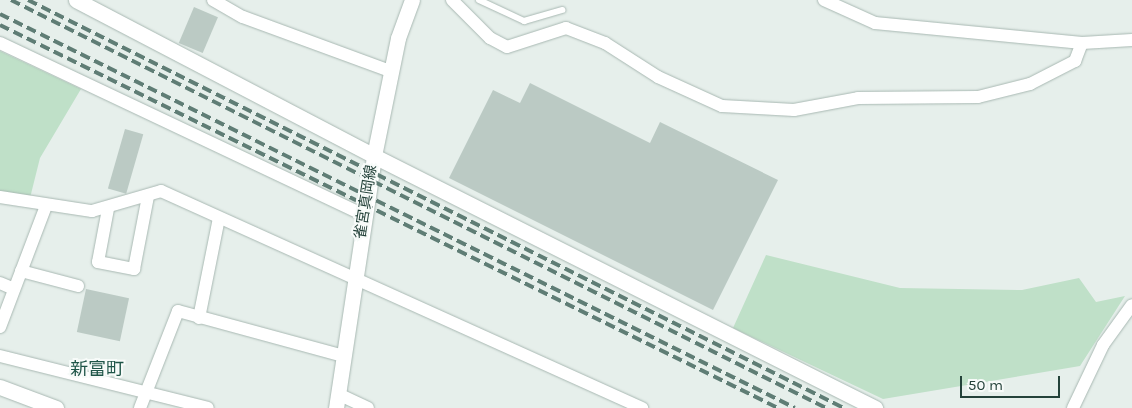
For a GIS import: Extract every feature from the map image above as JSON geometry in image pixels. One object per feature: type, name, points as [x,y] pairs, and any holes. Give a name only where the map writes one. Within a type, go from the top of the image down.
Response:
[{"type":"street","points":[[76,0],[374,156],[875,408]]},
{"type":"street","points":[[213,0],[243,17],[390,71]]},
{"type":"street","name":"雀宮真岡線","points":[[337,401],[374,156],[390,71],[412,0]]},
{"type":"street","points":[[452,0],[490,38],[507,47],[566,28],[605,43],[658,77],[722,106],[794,110],[858,98],[978,97],[1030,84],[1075,62],[1082,43]]},
{"type":"street","points":[[824,0],[875,23],[1082,43],[1132,40]]},
{"type":"street","points":[[848,11],[856,0]]},
{"type":"street","points":[[0,43],[364,215]]},
{"type":"street","points":[[0,198],[46,206],[108,209],[161,191],[354,281],[642,408]]},
{"type":"street","points":[[108,209],[98,262],[134,269],[148,196]]},
{"type":"street","points":[[0,327],[46,206]]},
{"type":"street","points":[[199,318],[219,218]]},
{"type":"street","points":[[21,271],[78,286]]},
{"type":"street","points":[[0,284],[14,289]]},
{"type":"street","points":[[140,408],[178,311],[344,356]]},
{"type":"street","points":[[1073,408],[1103,345],[1130,311]]},
{"type":"street","points":[[0,356],[208,408]]},
{"type":"street","points":[[1,390],[56,408]]},
{"type":"street","points":[[337,401],[368,408]]},
{"type":"lane","points":[[480,0],[524,21],[562,10]]},
{"type":"green space","points":[[0,51],[81,89],[40,158],[30,198],[0,192]]},
{"type":"green space","points":[[766,255],[900,288],[1022,290],[1079,278],[1096,302],[1125,296],[1080,366],[883,399],[733,328]]},
{"type":"building","points":[[194,7],[218,17],[203,53],[179,43]]},
{"type":"building","points":[[530,83],[650,143],[660,122],[778,180],[713,310],[449,178],[493,90],[520,103]]},
{"type":"building","points":[[125,129],[143,134],[126,194],[108,189]]},
{"type":"building","points":[[86,289],[129,298],[120,341],[77,332]]},
{"type":"railway","points":[[11,0],[826,408]]},
{"type":"railway","points":[[28,0],[844,408]]},
{"type":"railway","points":[[0,14],[795,408]]},
{"type":"railway","points":[[0,25],[778,408]]},
{"type":"district","name":"新富町","points":[[97,369]]}]
